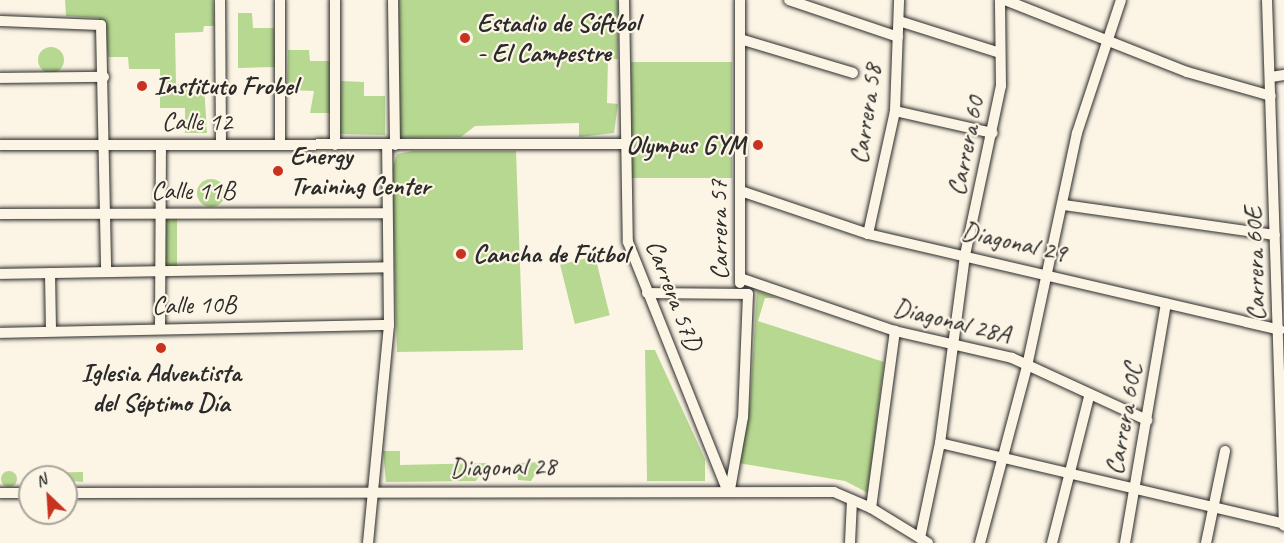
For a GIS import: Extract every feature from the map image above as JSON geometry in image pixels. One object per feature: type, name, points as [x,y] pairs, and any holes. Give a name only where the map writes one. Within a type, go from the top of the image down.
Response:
[{"type":"street","points":[[220,0],[221,145]]},
{"type":"street","points":[[280,0],[280,145]]},
{"type":"street","points":[[335,0],[335,145]]},
{"type":"street","points":[[368,543],[371,491],[389,325],[386,213],[391,145],[393,0]]},
{"type":"street","name":"Carrera 57D","points":[[624,0],[624,144],[628,243],[728,489]]},
{"type":"street","name":"Carrera 57","points":[[728,489],[743,417],[749,297],[740,292],[740,0]]},
{"type":"street","points":[[789,0],[898,37]]},
{"type":"street","name":"Carrera 58","points":[[868,234],[895,111],[899,0]]},
{"type":"street","name":"Carrera 60","points":[[920,540],[940,442],[965,255],[993,133],[1000,53],[1000,0]]},
{"type":"street","points":[[1005,0],[1187,72],[1271,96]]},
{"type":"street","points":[[980,543],[1027,366],[1064,205],[1077,133],[1122,0]]},
{"type":"street","name":"Carrera 60E","points":[[1266,0],[1271,77],[1275,235],[1281,265],[1284,525]]},
{"type":"street","points":[[0,21],[101,25],[104,77],[106,272]]},
{"type":"street","points":[[899,21],[1000,53]]},
{"type":"street","points":[[740,39],[853,72]]},
{"type":"street","points":[[1271,77],[1284,75]]},
{"type":"street","points":[[0,78],[104,77]]},
{"type":"street","points":[[895,111],[993,133]]},
{"type":"street","name":"Calle 12","points":[[0,145],[624,144]]},
{"type":"street","points":[[160,328],[161,145]]},
{"type":"street","name":"Diagonal 29","points":[[741,191],[868,234],[1049,272],[1280,330]]},
{"type":"street","points":[[1064,205],[1275,235]]},
{"type":"street","name":"Calle 11B","points":[[0,214],[386,213]]},
{"type":"street","points":[[0,274],[387,267]]},
{"type":"street","points":[[50,273],[51,331]]},
{"type":"street","name":"Diagonal 28A","points":[[740,278],[896,331],[953,342],[1027,366],[1089,397],[1147,420]]},
{"type":"street","points":[[647,293],[740,292]]},
{"type":"street","name":"Carrera 60C","points":[[1125,543],[1166,303]]},
{"type":"street","name":"Calle 10B","points":[[0,333],[389,325]]},
{"type":"street","points":[[871,508],[896,331]]},
{"type":"street","points":[[1052,543],[1089,397]]},
{"type":"street","points":[[940,442],[1216,511],[1284,525]]},
{"type":"street","points":[[1206,543],[1216,511],[1226,451]]},
{"type":"street","name":"Diagonal 28","points":[[78,493],[728,489],[834,492],[871,508],[920,540]]},
{"type":"street","points":[[0,493],[18,493]]},
{"type":"street","points":[[850,543],[852,500]]},
{"type":"green space","points":[[65,0],[213,0],[214,26],[204,26],[203,32],[175,33],[176,84],[204,84],[207,133],[185,133],[185,108],[160,108],[160,69],[129,69],[128,57],[108,57],[105,25],[98,18],[66,16]]},
{"type":"green space","points":[[399,0],[618,0],[618,59],[608,59],[607,103],[618,104],[614,133],[579,137],[579,123],[475,126],[461,137],[399,138]]},
{"type":"green space","points":[[238,13],[252,13],[253,28],[274,28],[275,67],[238,68]]},
{"type":"green space","points":[[51,47],[60,51],[64,60],[60,69],[51,73],[42,69],[38,60],[42,51]]},
{"type":"green space","points":[[288,50],[309,50],[310,61],[331,61],[331,113],[310,113],[314,91],[287,90]]},
{"type":"green space","points":[[631,62],[732,62],[732,178],[631,178]]},
{"type":"green space","points":[[341,81],[364,82],[364,96],[385,96],[385,135],[340,134]]},
{"type":"green space","name":"Cancha de Fútbol","points":[[413,151],[516,151],[523,350],[397,352],[392,169],[397,154]]},
{"type":"green space","points":[[211,179],[221,183],[225,193],[221,203],[211,207],[201,203],[197,193],[201,183]]},
{"type":"green space","points":[[163,218],[177,218],[177,266],[163,266]]},
{"type":"green space","points":[[595,256],[610,315],[575,324],[560,265]]},
{"type":"green space","points":[[757,291],[778,298],[765,298],[758,321],[884,362],[868,493],[845,481],[738,463],[750,403]]},
{"type":"green space","points":[[645,350],[655,350],[705,459],[705,481],[647,481]]},
{"type":"green space","points":[[383,451],[400,451],[400,465],[487,463],[476,481],[386,482]]},
{"type":"green space","points":[[543,462],[531,481],[518,480],[517,463]]},
{"type":"green space","points":[[6,471],[12,471],[17,479],[15,485],[6,487],[1,482],[1,476]]},
{"type":"green space","points":[[78,472],[83,472],[83,482],[78,482]]},
{"type":"place","name":"Estadio de Sóftbol - El Campestre","points":[[465,38]]},
{"type":"place","name":"Instituto Frobel","points":[[142,86]]},
{"type":"place","name":"Olympus GYM","points":[[758,145]]},
{"type":"place","name":"Energy Training Center","points":[[278,171]]},
{"type":"place","name":"Cancha de Fútbol","points":[[461,254]]},
{"type":"place","name":"Iglesia Adventista del Séptimo Día","points":[[161,348]]}]
